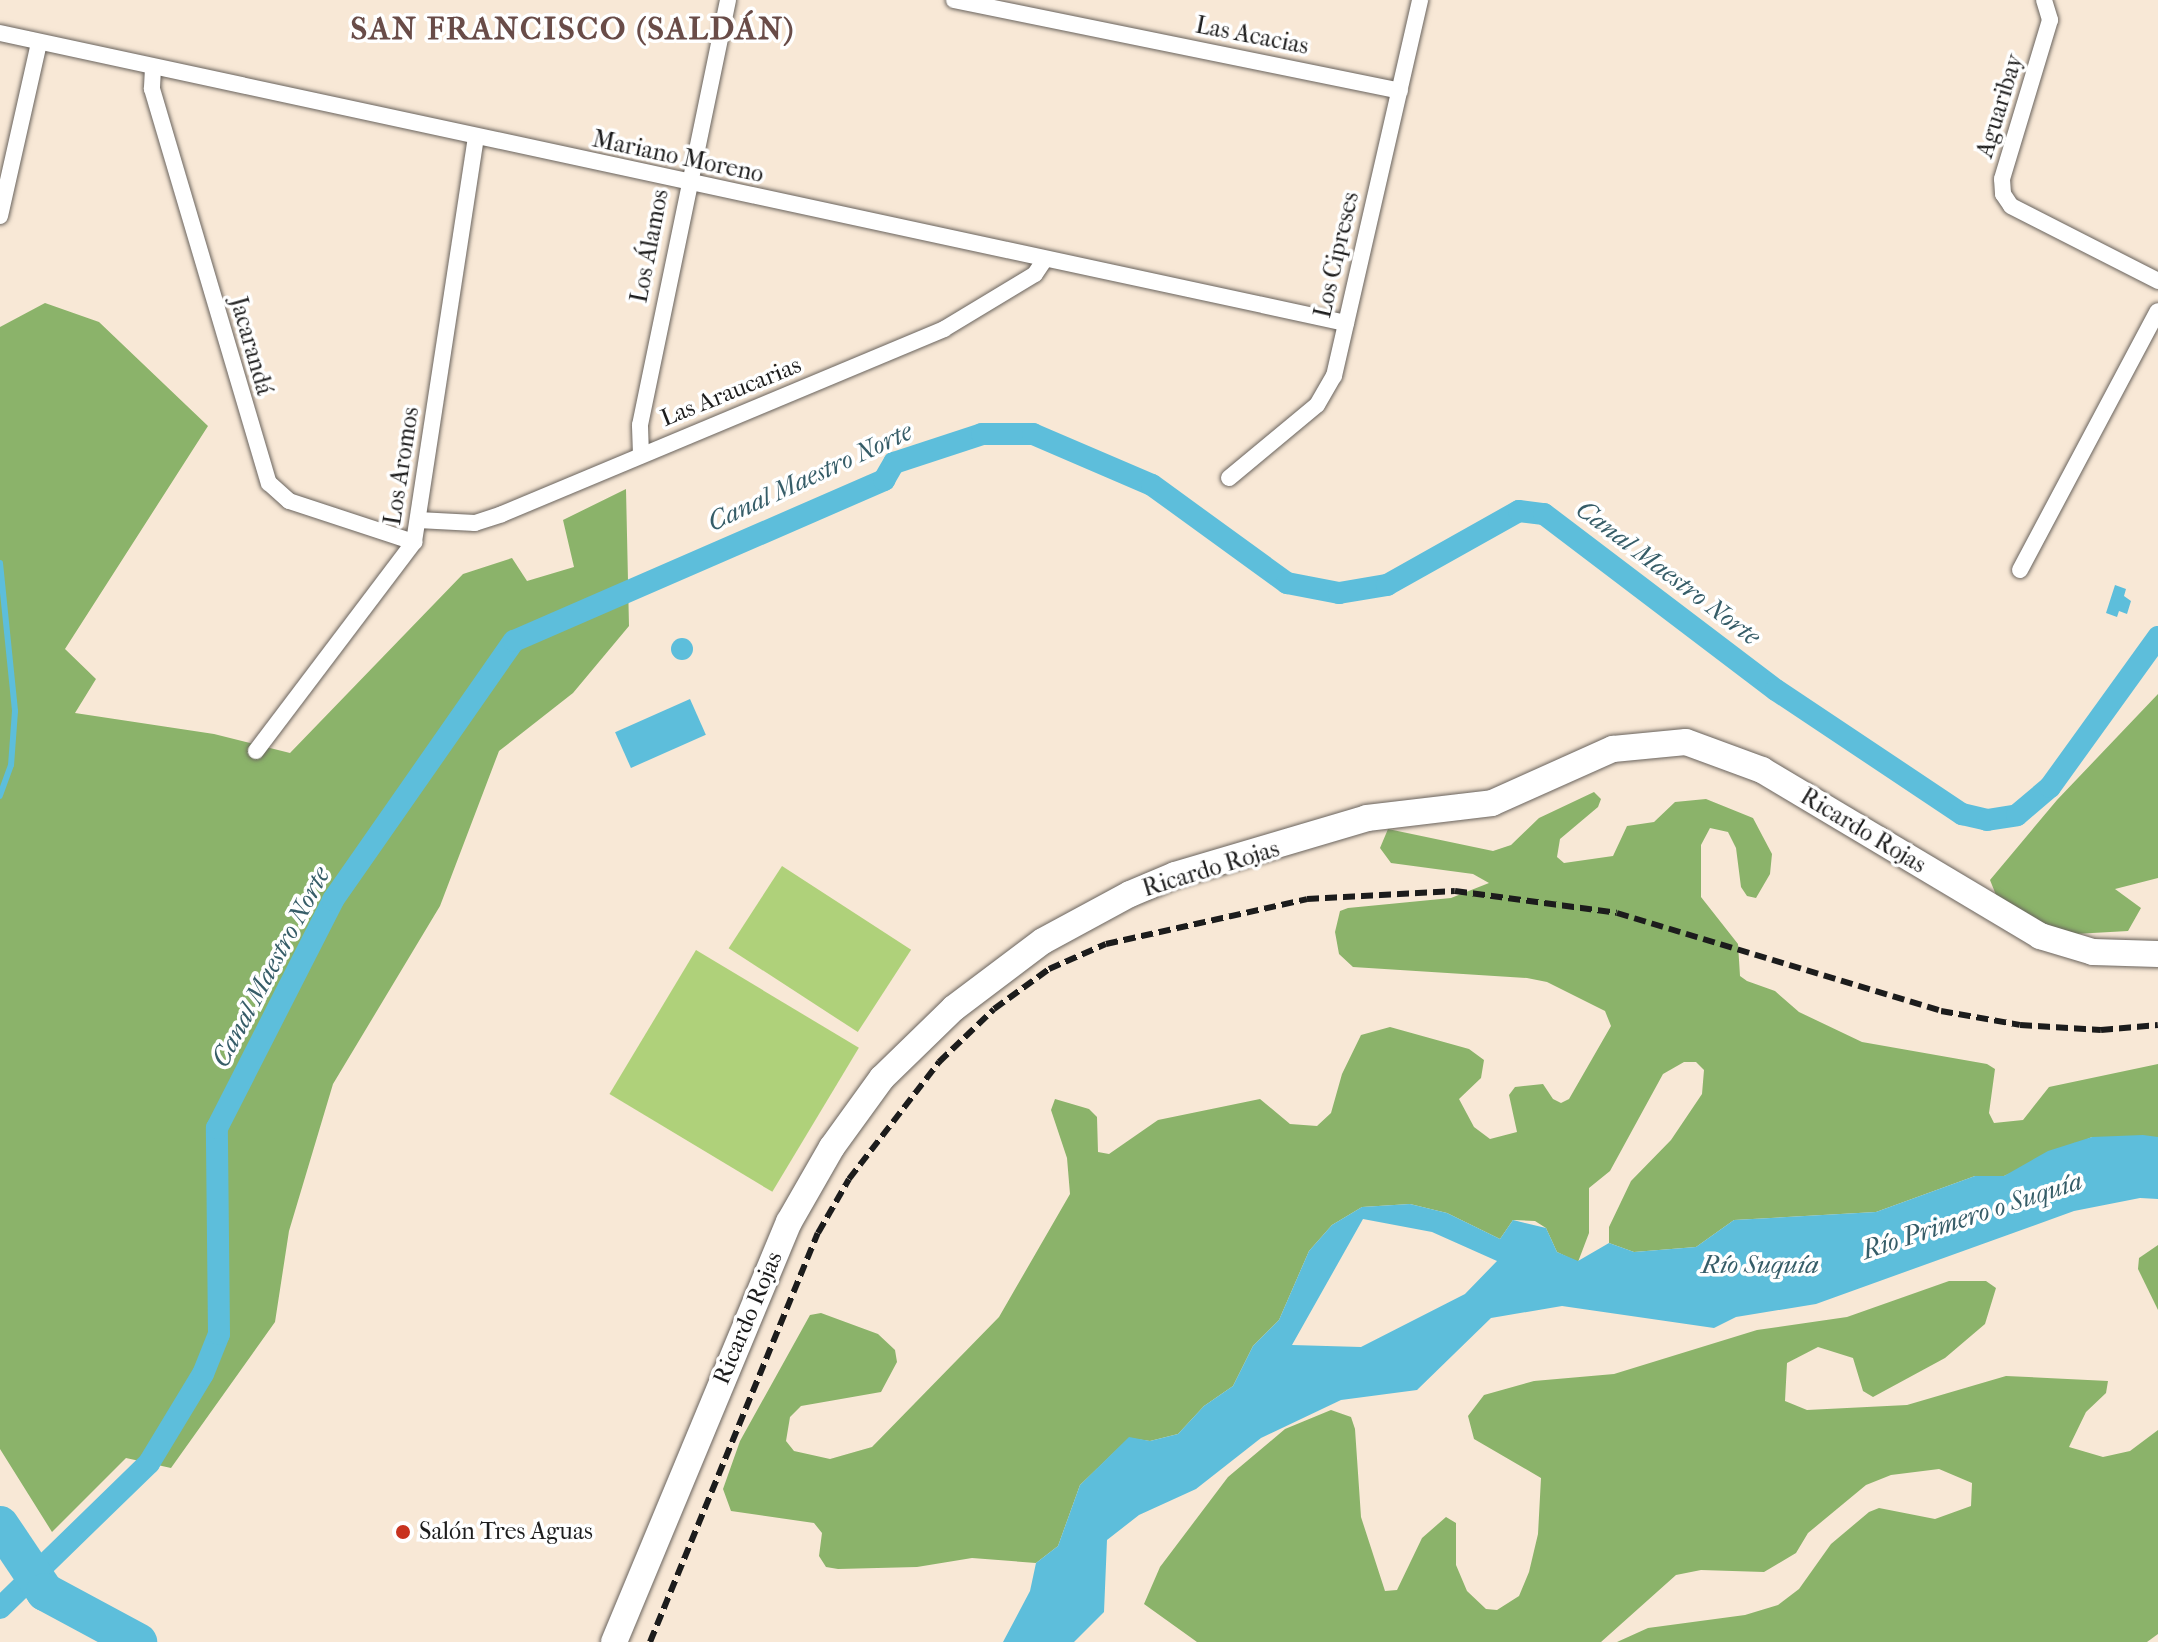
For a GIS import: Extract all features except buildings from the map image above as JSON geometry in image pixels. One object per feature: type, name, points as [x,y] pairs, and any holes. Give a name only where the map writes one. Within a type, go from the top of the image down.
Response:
[{"type":"main road","name":"Ricardo Rojas","points":[[614,1642],[789,1222],[840,1136],[882,1078],[954,1008],[1043,941],[1130,894],[1187,871],[1338,831],[1367,818],[1442,812],[1503,799],[1613,749],[1686,742],[1762,770],[2040,936],[2093,952],[2158,954]]},
{"type":"street","name":"Los Álamos","points":[[641,455],[640,425],[687,184],[728,0]]},
{"type":"street","name":"Las Acacias","points":[[954,0],[1400,91]]},
{"type":"street","name":"Los Cipreses","points":[[1229,478],[1322,398],[1334,376],[1420,0]]},
{"type":"street","name":"Aguaribay","points":[[2044,0],[2050,20],[2002,179],[2003,194],[2011,206],[2158,281]]},
{"type":"street","name":"Mariano Moreno","points":[[0,33],[476,139],[1346,323]]},
{"type":"street","points":[[0,216],[39,43]]},
{"type":"street","name":"Jacarandá","points":[[153,68],[152,89],[269,483],[289,501],[414,542]]},
{"type":"street","name":"Los Aromos","points":[[256,751],[414,542],[476,139]]},
{"type":"street","name":"Las Araucarias","points":[[418,520],[475,523],[944,329],[1035,274],[1045,259]]},
{"type":"street","points":[[2020,570],[2158,311]]},
{"type":"green space","points":[[45,303],[99,322],[208,426],[65,649],[96,679],[75,713],[214,734],[290,753],[463,574],[512,558],[527,581],[574,567],[563,520],[626,489],[629,626],[573,693],[499,751],[440,906],[333,1084],[289,1231],[275,1322],[171,1468],[126,1458],[52,1532],[0,1449],[0,327]]},
{"type":"green space","points":[[2158,694],[2158,878],[2115,889],[2141,908],[2128,931],[2057,935],[1998,900],[1990,880],[2057,800]]},
{"type":"green space","points":[[1594,792],[1601,799],[1598,807],[1560,839],[1557,857],[1564,863],[1613,856],[1627,826],[1654,822],[1675,802],[1706,799],[1753,818],[1772,854],[1770,874],[1756,898],[1747,896],[1741,887],[1736,848],[1728,832],[1710,828],[1701,845],[1701,897],[1738,944],[1740,976],[1747,981],[1775,991],[1799,1012],[1862,1042],[1987,1064],[1995,1069],[1989,1113],[1994,1123],[2023,1120],[2049,1087],[2158,1064],[2158,1137],[2092,1137],[2004,1176],[1975,1176],[1876,1212],[1734,1220],[1696,1247],[1634,1252],[1609,1243],[1609,1227],[1631,1181],[1671,1140],[1702,1094],[1704,1070],[1696,1062],[1684,1062],[1663,1074],[1610,1171],[1589,1188],[1589,1233],[1578,1262],[1557,1252],[1546,1228],[1535,1221],[1513,1220],[1500,1239],[1447,1213],[1410,1204],[1362,1207],[1332,1225],[1309,1251],[1279,1320],[1253,1346],[1233,1386],[1204,1406],[1178,1434],[1150,1441],[1129,1438],[1080,1485],[1058,1546],[1036,1563],[972,1558],[917,1567],[826,1567],[819,1556],[822,1533],[814,1523],[731,1511],[723,1489],[740,1441],[810,1315],[821,1313],[878,1334],[895,1350],[897,1362],[881,1392],[801,1406],[790,1417],[786,1441],[794,1451],[830,1459],[872,1447],[999,1317],[1070,1194],[1067,1158],[1051,1110],[1055,1099],[1089,1109],[1097,1117],[1098,1152],[1109,1154],[1158,1120],[1260,1099],[1290,1124],[1317,1126],[1331,1113],[1342,1074],[1361,1035],[1390,1027],[1469,1049],[1484,1060],[1481,1078],[1459,1099],[1474,1127],[1490,1139],[1517,1132],[1509,1095],[1515,1087],[1543,1084],[1553,1099],[1561,1103],[1569,1099],[1611,1026],[1605,1011],[1547,982],[1527,978],[1353,967],[1339,954],[1335,932],[1340,911],[1348,908],[1451,898],[1489,883],[1473,874],[1391,863],[1380,848],[1388,829],[1493,851],[1511,845],[1539,818]]},
{"type":"green space","points":[[782,866],[911,950],[858,1032],[729,948]]},
{"type":"green space","points":[[696,950],[859,1048],[772,1192],[609,1094]]},
{"type":"green space","points":[[2158,1245],[2158,1310],[2138,1269],[2139,1258]]},
{"type":"green space","points":[[1949,1281],[1986,1281],[1996,1288],[1985,1324],[1945,1358],[1873,1397],[1863,1391],[1853,1358],[1818,1347],[1787,1363],[1785,1401],[1807,1410],[1907,1405],[2006,1376],[2108,1381],[2106,1393],[2086,1412],[2069,1447],[2103,1457],[2130,1451],[2158,1430],[2158,1634],[2147,1642],[1617,1642],[1648,1628],[1745,1615],[1778,1605],[1799,1589],[1831,1544],[1869,1512],[1879,1508],[1935,1519],[1971,1506],[1972,1483],[1939,1469],[1891,1475],[1866,1485],[1808,1533],[1796,1553],[1764,1572],[1701,1570],[1676,1575],[1601,1642],[1197,1642],[1144,1604],[1160,1567],[1228,1477],[1285,1429],[1331,1410],[1351,1417],[1355,1429],[1361,1517],[1385,1591],[1397,1590],[1422,1538],[1446,1517],[1456,1523],[1456,1565],[1467,1591],[1486,1609],[1497,1610],[1519,1596],[1529,1572],[1538,1534],[1541,1478],[1474,1439],[1468,1416],[1484,1395],[1534,1381],[1614,1374],[1757,1330],[1847,1317]]},
{"type":"water","points":[[2115,585],[2126,589],[2124,596],[2131,601],[2127,614],[2119,611],[2117,617],[2106,613]]},
{"type":"water","points":[[682,638],[690,641],[693,649],[690,657],[682,660],[674,657],[671,649],[674,641]]},
{"type":"water","points":[[690,699],[706,735],[631,768],[615,732]]},
{"type":"water","name":"Río Suquía","points":[[2092,1137],[2158,1137],[2158,1199],[2140,1198],[2074,1211],[1816,1304],[1736,1317],[1714,1328],[1562,1306],[1491,1318],[1417,1390],[1341,1400],[1261,1438],[1196,1489],[1139,1515],[1107,1540],[1104,1612],[1074,1642],[1003,1642],[1030,1591],[1036,1563],[1058,1546],[1080,1485],[1129,1437],[1150,1441],[1178,1434],[1204,1406],[1233,1386],[1253,1346],[1279,1320],[1309,1251],[1332,1225],[1362,1207],[1410,1204],[1447,1213],[1500,1239],[1513,1220],[1546,1228],[1557,1252],[1578,1261],[1609,1243],[1634,1252],[1696,1247],[1734,1220],[1876,1212],[1975,1176],[2004,1176],[2048,1151]],"holes":[[[1363,1219],[1432,1232],[1497,1261],[1465,1294],[1361,1347],[1292,1345]]]},
{"type":"waterway","name":"Canal Maestro Norte","points":[[0,1608],[149,1463],[203,1374],[219,1334],[217,1128],[333,900],[514,641],[884,480],[894,463],[982,434],[1033,434],[1152,485],[1287,583],[1339,593],[1387,585],[1519,511],[1544,514],[1776,690],[1962,814],[1987,820],[2017,815],[2050,787],[2158,637]]},
{"type":"waterway","points":[[0,563],[15,711],[11,765],[0,796]]},
{"type":"waterway","points":[[0,1525],[45,1592],[138,1642]]},
{"type":"railway","points":[[650,1642],[818,1233],[849,1179],[939,1062],[994,1009],[1049,969],[1106,944],[1307,899],[1455,891],[1617,913],[1941,1011],[2020,1025],[2101,1030],[2158,1025]]},
{"type":"place","name":"Salón Tres Aguas","points":[[403,1532]]},
{"type":"district","name":"SAN FRANCISCO (SALDÁN)","points":[[573,29]]},
{"type":"water label","name":"Río Primero o Suquía","points":[[1972,1216]]}]
